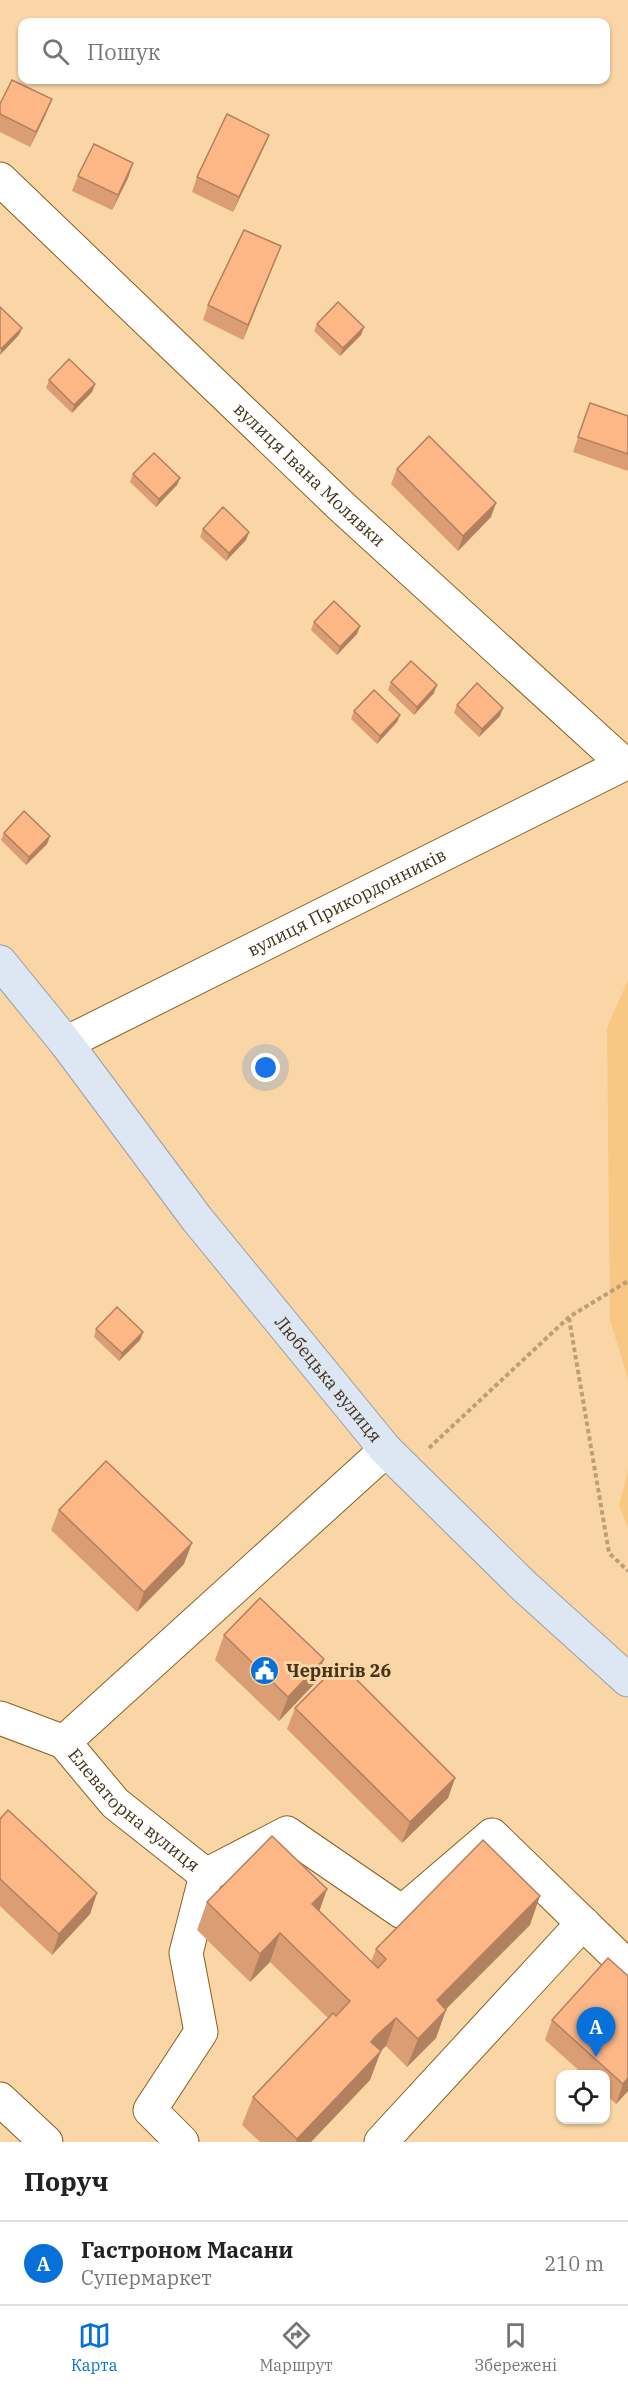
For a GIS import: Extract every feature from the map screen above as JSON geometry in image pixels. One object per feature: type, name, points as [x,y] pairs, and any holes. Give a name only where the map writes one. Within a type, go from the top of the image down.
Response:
[{"type":"main road","points":[[0,962],[66,1043]]},
{"type":"main road","name":"Любецька вулиця","points":[[66,1043],[197,1219],[396,1460],[524,1586],[628,1680]]},
{"type":"street","name":"вулиця Івана Молявки","points":[[0,179],[341,506],[626,763]]},
{"type":"street","name":"вулиця Прикордонників","points":[[66,1043],[626,763]]},
{"type":"street","points":[[0,1718],[64,1742],[396,1460]]},
{"type":"street","name":"Елеваторна вулиця","points":[[64,1742],[115,1803],[206,1875],[287,1833],[402,1912],[492,1835],[628,1967]]},
{"type":"street","points":[[182,2142],[150,2110],[201,2031],[186,1953],[206,1875]]},
{"type":"street","points":[[381,2142],[583,1923]]},
{"type":"street","points":[[0,2099],[46,2142]]},
{"type":"path","points":[[396,1460],[569,1317],[628,1281]]},
{"type":"path","points":[[569,1317],[609,1553],[628,1571]]},
{"type":"shaded area","points":[[628,980],[628,1379],[610,1320],[607,1028]]},
{"type":"shaded area","points":[[628,1470],[628,1527],[619,1505]]},
{"type":"building","points":[[12,80],[52,99],[36,132],[0,114],[0,104]]},
{"type":"building","points":[[227,114],[269,135],[239,197],[197,177]]},
{"type":"building","points":[[94,144],[133,163],[118,195],[78,176]]},
{"type":"building","points":[[244,230],[281,246],[248,325],[208,305]]},
{"type":"building","points":[[338,302],[364,327],[343,348],[317,324]]},
{"type":"building","points":[[0,307],[22,328],[1,349],[0,348]]},
{"type":"building","points":[[69,359],[95,384],[74,405],[49,380]]},
{"type":"building","points":[[590,403],[628,416],[628,454],[578,437]]},
{"type":"building","points":[[429,436],[496,503],[463,536],[397,469]]},
{"type":"building","points":[[154,453],[180,478],[159,499],[133,474]]},
{"type":"building","points":[[223,507],[249,532],[229,553],[203,529]]},
{"type":"building","points":[[334,601],[360,626],[340,647],[314,622]]},
{"type":"building","points":[[411,661],[437,685],[417,707],[391,682]]},
{"type":"building","points":[[477,683],[503,708],[482,729],[457,705]]},
{"type":"building","points":[[374,690],[400,715],[380,736],[354,711]]},
{"type":"building","points":[[24,811],[50,836],[29,857],[4,833]]},
{"type":"building","points":[[117,1307],[143,1332],[122,1353],[96,1329]]},
{"type":"building","points":[[106,1461],[192,1543],[144,1592],[59,1510]]},
{"type":"building","points":[[260,1598],[324,1659],[288,1697],[224,1635]]},
{"type":"building","points":[[340,1663],[455,1778],[410,1822],[295,1708]]},
{"type":"building","points":[[8,1810],[97,1893],[59,1934],[0,1879],[0,1819]]},
{"type":"building","points":[[272,1836],[327,1889],[312,1904],[378,1968],[386,1959],[376,1949],[483,1840],[540,1896],[437,2000],[446,2010],[418,2039],[396,2018],[376,2036],[371,2042],[381,2051],[297,2139],[253,2097],[333,2013],[336,2016],[350,2001],[280,1933],[260,1954],[207,1902]]},
{"type":"building","points":[[608,1958],[628,1976],[628,2078],[623,2084],[552,2020]]},
{"type":"place","name":"Чернігів 26","points":[[265,1671]]},
{"type":"place","name":"Гастроном Масани","points":[[596,2057]]}]
